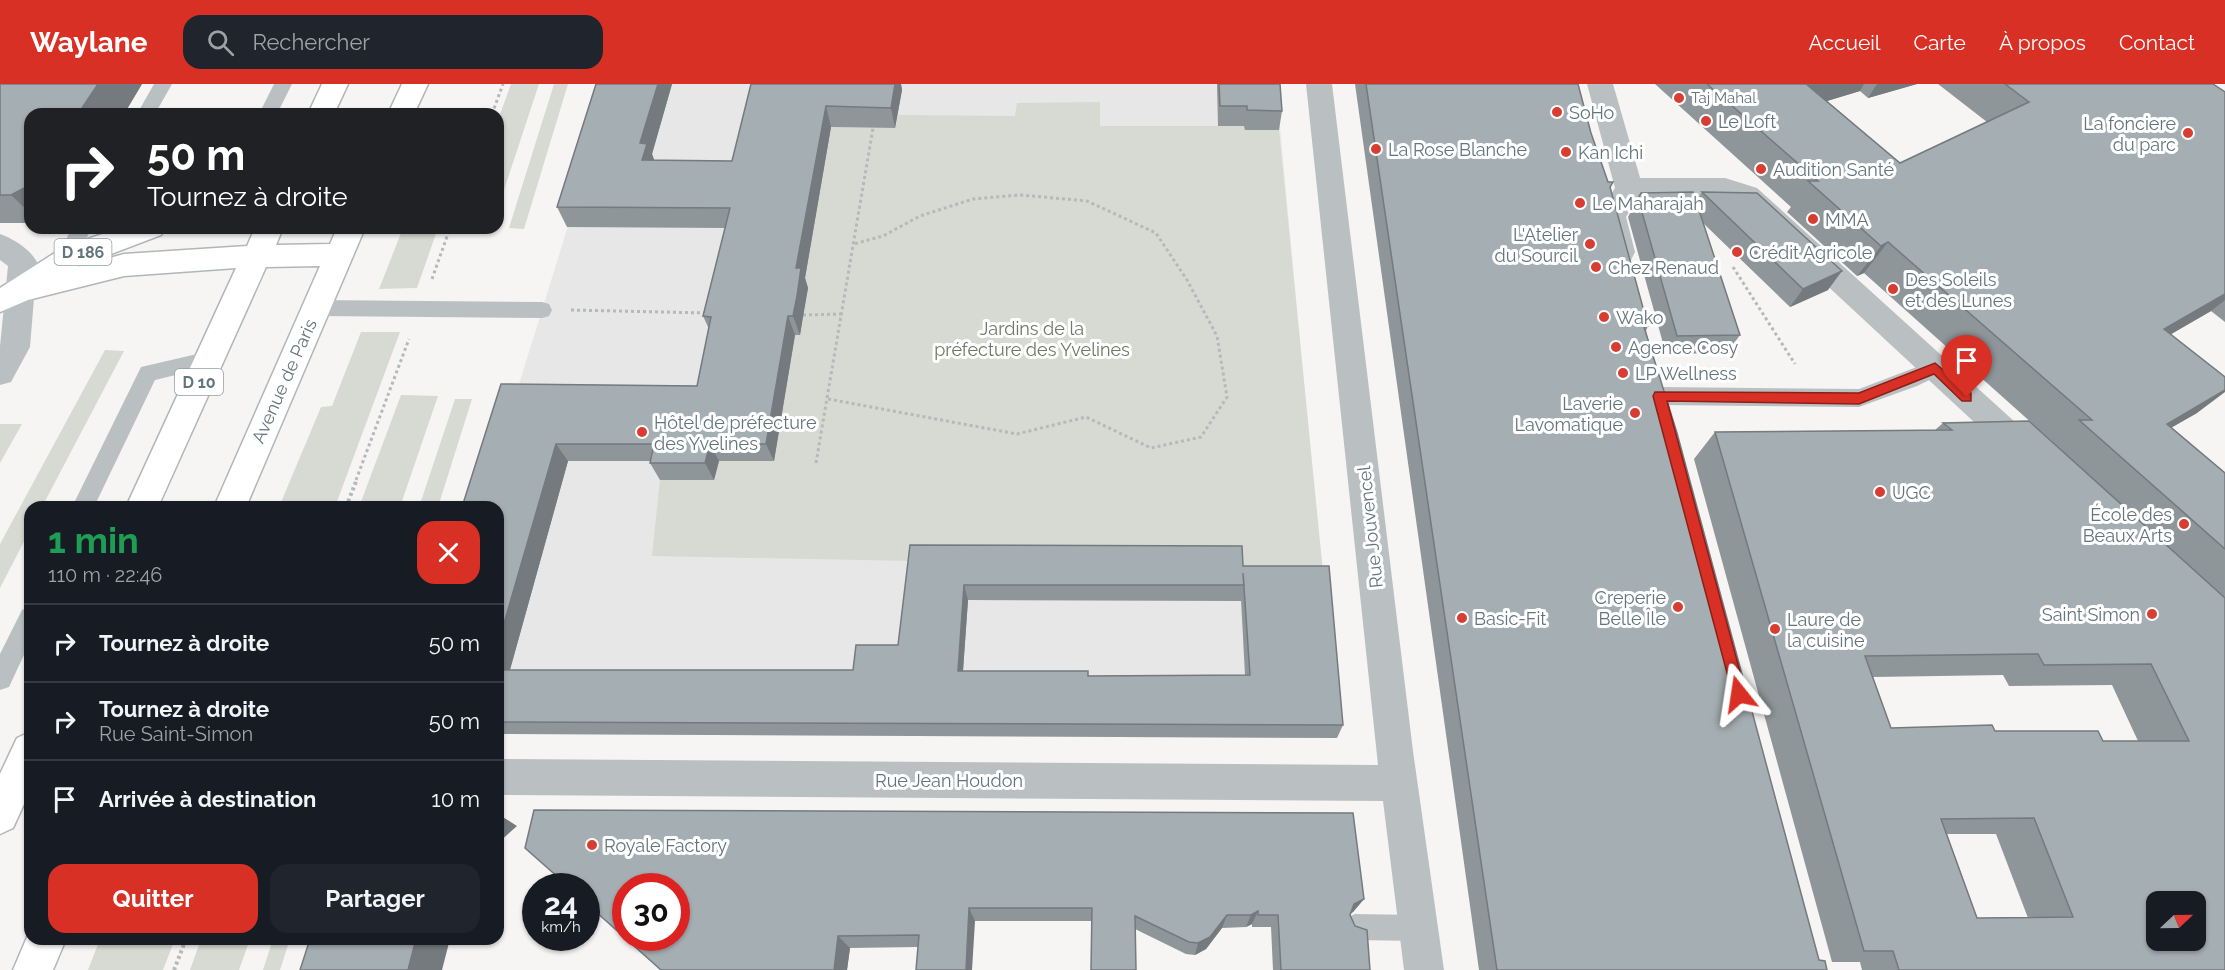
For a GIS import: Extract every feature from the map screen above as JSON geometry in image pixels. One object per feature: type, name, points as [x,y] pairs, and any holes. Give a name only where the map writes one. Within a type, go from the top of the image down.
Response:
[{"type":"main road","points":[[324,108],[335,84]]},
{"type":"main road","points":[[403,108],[415,84]]},
{"type":"main road","name":"D 186","points":[[11,295],[139,234]]},
{"type":"main road","name":"D 10","points":[[145,501],[266,234]]},
{"type":"main road","name":"Avenue de Paris","points":[[233,501],[348,234]]},
{"type":"main road","points":[[256,256],[339,255]]},
{"type":"main road","name":"D 186","points":[[58,272],[256,256]]},
{"type":"main road","points":[[0,815],[24,771]]},
{"type":"main road","points":[[33,970],[43,945]]},
{"type":"street","name":"Rue Jouvencel","points":[[1319,84],[1399,783],[1424,970]]},
{"type":"street","points":[[1600,84],[1629,188],[1612,217],[1630,284]]},
{"type":"street","points":[[1629,188],[1725,188],[1747,195],[2047,470]]},
{"type":"street","points":[[0,245],[23,262],[11,295],[15,347],[0,373]]},
{"type":"street","points":[[1651,363],[1669,431]]},
{"type":"street","name":"Rue Jean Houdon","points":[[504,777],[1399,783]]},
{"type":"lane","points":[[149,108],[163,84]]},
{"type":"lane","points":[[271,108],[283,84]]},
{"type":"lane","points":[[58,272],[79,234]]},
{"type":"lane","points":[[316,308],[542,310]]},
{"type":"lane","points":[[86,501],[148,373],[210,359]]},
{"type":"lane","points":[[1659,396],[1859,398],[1910,380],[1935,368]]},
{"type":"lane","points":[[0,679],[24,629]]},
{"type":"lane","points":[[1355,927],[1419,928]]},
{"type":"path","points":[[494,108],[503,84]]},
{"type":"path","points":[[816,463],[873,128]]},
{"type":"path","points":[[828,399],[1017,434],[1086,417],[1151,448],[1201,437],[1227,397],[1217,336],[1187,280],[1156,232],[1087,201],[1021,195],[973,199],[920,216],[883,236],[854,244]]},
{"type":"path","points":[[348,501],[448,234]]},
{"type":"path","points":[[1733,267],[1816,398]]},
{"type":"path","points":[[542,310],[717,313]]},
{"type":"path","points":[[803,315],[843,314]]},
{"type":"path","points":[[174,970],[184,945]]},
{"type":"shaded area","points":[[612,84],[1276,84],[1337,738],[504,734],[504,501],[483,501]]},
{"type":"green space","points":[[511,84],[539,84],[504,190],[504,108]]},
{"type":"green space","points":[[554,84],[568,84],[524,229],[509,228]]},
{"type":"green space","name":"Jardins de la préfecture des Yvelines","points":[[1100,102],[1100,126],[1219,126],[1243,106],[1245,130],[1279,130],[1324,582],[915,561],[652,556],[660,480],[714,480],[719,461],[774,461],[795,335],[800,335],[808,288],[803,288],[821,182],[826,127],[895,128],[898,115],[1015,116],[1017,103]]},
{"type":"green space","points":[[401,234],[436,234],[417,288],[379,289]]},
{"type":"green space","points":[[361,332],[400,332],[337,501],[282,501],[321,407],[332,406]]},
{"type":"green space","points":[[105,350],[124,351],[45,501],[24,501],[24,542],[0,588],[0,544]]},
{"type":"green space","points":[[401,395],[438,396],[402,501],[361,501]]},
{"type":"green space","points":[[455,399],[472,399],[440,501],[421,501]]},
{"type":"green space","points":[[0,424],[22,424],[0,463]]},
{"type":"green space","points":[[98,945],[173,945],[163,970],[88,970]]},
{"type":"green space","points":[[199,945],[248,945],[239,970],[190,970]]},
{"type":"green space","points":[[271,945],[288,945],[280,970],[263,970]]},
{"type":"building","points":[[0,84],[98,84],[82,108],[24,108],[24,188],[11,195],[0,195]]},
{"type":"building","points":[[596,84],[658,84],[640,143],[647,144],[642,160],[732,161],[751,84],[895,84],[891,108],[826,106],[796,268],[801,268],[797,296],[793,316],[788,316],[766,444],[710,444],[705,463],[650,463],[654,444],[556,444],[504,623],[504,501],[464,501],[501,384],[697,386],[711,317],[703,316],[730,208],[557,207]]},
{"type":"building","points":[[1219,84],[1280,84],[1282,111],[1247,110],[1247,106],[1220,106]]},
{"type":"building","points":[[1366,84],[1578,84],[1591,133],[1608,182],[1613,182],[1610,187],[1648,326],[1644,327],[1677,433],[1819,960],[1825,961],[1827,970],[1497,970]]},
{"type":"building","points":[[1707,84],[1806,84],[1900,163],[2029,102],[2005,84],[2213,84],[2225,92],[2225,294],[2164,329],[2225,377],[2225,390],[2167,424],[2225,473],[2225,549],[2079,420],[2092,420],[1888,242],[1881,246],[1808,181],[1818,181]]},
{"type":"building","points":[[1693,192],[1740,335],[1677,336],[1638,198],[1641,193]]},
{"type":"building","points":[[1702,192],[1757,193],[1842,271],[1803,289]]},
{"type":"building","points":[[2029,421],[2225,598],[2225,970],[1899,970],[1893,951],[1864,951],[1715,432],[1952,430],[1943,423]],"holes":[[[2038,654],[2044,665],[2151,664],[2189,741],[2103,741],[2098,731],[1995,731],[1992,725],[1891,728],[1865,656]],[[2034,818],[2073,917],[1977,918],[1941,819]]]},
{"type":"building","points":[[910,545],[1242,546],[1243,566],[1329,566],[1343,725],[504,722],[504,670],[853,670],[856,645],[898,645]],"holes":[[[964,585],[1244,585],[1250,675],[1088,676],[1088,671],[958,671]]]},
{"type":"building","points":[[534,810],[1353,813],[1364,899],[1354,904],[1350,915],[1355,926],[1367,930],[1370,970],[1281,970],[1278,915],[1258,915],[1258,911],[1251,915],[1227,915],[1210,937],[1198,943],[1189,942],[1135,916],[1136,970],[1091,970],[1092,908],[969,908],[966,970],[916,970],[919,935],[838,936],[834,970],[661,970],[640,951],[690,951],[690,873],[612,873],[612,926],[600,916],[600,873],[553,873],[525,848]]},
{"type":"building","points":[[308,945],[414,945],[408,970],[300,970]]},
{"type":"place","name":"Taj Mahal","points":[[1679,98]]},
{"type":"place","name":"SoHo","points":[[1557,112]]},
{"type":"place","name":"Le Loft","points":[[1706,121]]},
{"type":"place","name":"La fonciere du parc","points":[[2188,133]]},
{"type":"place","name":"La Rose Blanche","points":[[1376,149]]},
{"type":"place","name":"Kan Ichi","points":[[1566,152]]},
{"type":"place","name":"Audition Santé","points":[[1761,169]]},
{"type":"place","name":"Le Maharajah","points":[[1580,203]]},
{"type":"place","name":"MMA","points":[[1813,219]]},
{"type":"place","name":"L'Atelier du Sourcil","points":[[1590,244]]},
{"type":"place","name":"Crédit Agricole","points":[[1737,252]]},
{"type":"place","name":"Chez Renaud","points":[[1596,267]]},
{"type":"place","name":"Des Soleils et des Lunes","points":[[1893,289]]},
{"type":"place","name":"Wako","points":[[1604,317]]},
{"type":"place","name":"Agence Cosy","points":[[1616,347]]},
{"type":"place","name":"LP Wellness","points":[[1623,373]]},
{"type":"place","name":"Laverie Lavomatique","points":[[1635,413]]},
{"type":"place","name":"Hôtel de préfecture des Yvelines","points":[[642,432]]},
{"type":"place","name":"UGC","points":[[1880,492]]},
{"type":"place","name":"École des Beaux Arts","points":[[2184,524]]},
{"type":"place","name":"Creperie Belle Île","points":[[1678,607]]},
{"type":"place","name":"Saint Simon","points":[[2152,614]]},
{"type":"place","name":"Basic-Fit","points":[[1462,618]]},
{"type":"place","name":"Laure de la cuisine","points":[[1775,629]]},
{"type":"place","name":"Royale Factory","points":[[592,845]]},
{"type":"route","points":[[1739,694],[1659,396],[1859,398],[1910,380],[1935,368],[1967,397]]}]
